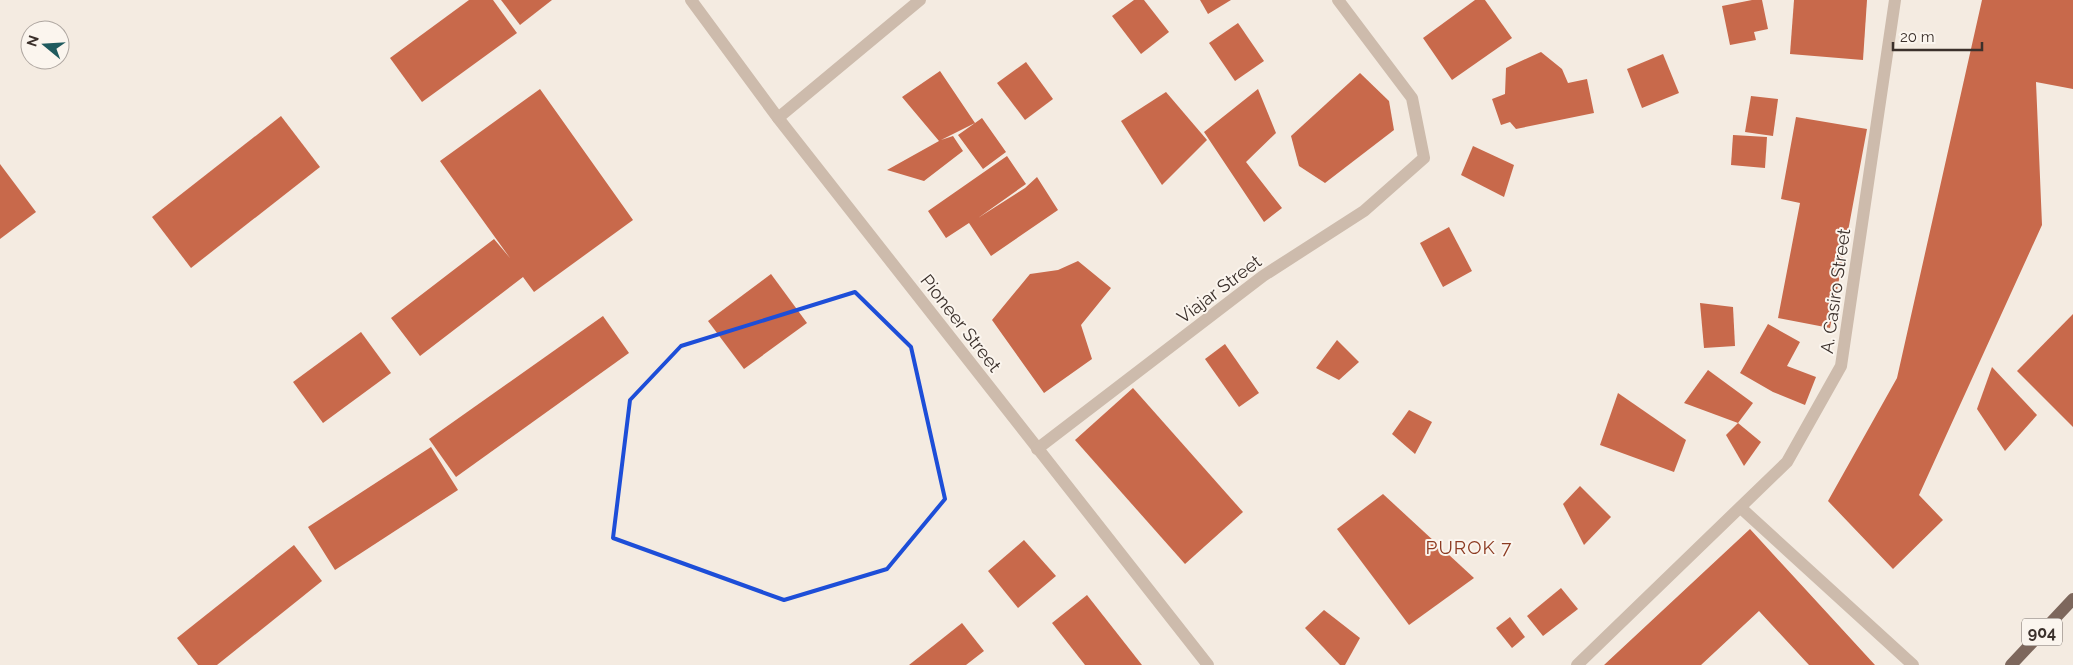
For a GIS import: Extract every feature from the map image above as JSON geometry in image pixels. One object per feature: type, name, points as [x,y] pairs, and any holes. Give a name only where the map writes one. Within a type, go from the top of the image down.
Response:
[{"type":"main road","name":"904","points":[[2011,665],[2073,599]]},
{"type":"street","name":"Pioneer Street","points":[[691,0],[778,118],[1208,665]]},
{"type":"street","points":[[778,118],[920,0]]},
{"type":"street","name":"Viajar Street","points":[[1037,449],[1263,276],[1364,211],[1424,158],[1412,98],[1338,0]]},
{"type":"street","name":"A. Casiro Street","points":[[1577,665],[1787,462],[1842,366],[1896,0]]},
{"type":"street","points":[[1741,508],[1913,665]]},
{"type":"highlighted area","points":[[855,292],[911,347],[945,499],[887,569],[784,600],[613,538],[630,400],[681,346]]},
{"type":"building","points":[[469,0],[493,0],[517,33],[422,102],[390,58]]},
{"type":"building","points":[[501,0],[552,0],[520,25]]},
{"type":"building","points":[[1134,0],[1144,0],[1169,32],[1141,54],[1112,16]]},
{"type":"building","points":[[1200,0],[1231,0],[1208,14]]},
{"type":"building","points":[[1475,0],[1485,0],[1512,38],[1452,80],[1423,38]]},
{"type":"building","points":[[1762,0],[1768,29],[1754,32],[1756,40],[1730,45],[1722,6]]},
{"type":"building","points":[[1794,0],[1867,0],[1863,60],[1790,54]]},
{"type":"building","points":[[1982,0],[2073,0],[2073,89],[2036,82],[2042,225],[1919,495],[1943,520],[1893,569],[1828,501],[1897,378]]},
{"type":"building","points":[[1238,23],[1264,61],[1235,81],[1209,43]]},
{"type":"building","points":[[1541,52],[1562,69],[1568,83],[1587,79],[1594,113],[1516,129],[1510,122],[1501,125],[1492,99],[1505,94],[1506,68]]},
{"type":"building","points":[[1663,54],[1679,93],[1642,108],[1627,69]]},
{"type":"building","points":[[1026,62],[1053,99],[1025,120],[997,83]]},
{"type":"building","points":[[940,71],[975,123],[941,140],[953,136],[963,151],[924,181],[887,170],[939,141],[902,97]]},
{"type":"building","points":[[1360,73],[1389,101],[1394,130],[1325,183],[1299,166],[1291,136]]},
{"type":"building","points":[[540,89],[633,220],[534,292],[523,277],[420,356],[391,318],[494,239],[510,258],[440,161]]},
{"type":"building","points":[[1258,89],[1276,133],[1246,162],[1282,208],[1264,222],[1204,132]]},
{"type":"building","points":[[1166,92],[1207,140],[1162,185],[1121,121]]},
{"type":"building","points":[[1751,96],[1778,99],[1773,136],[1745,132]]},
{"type":"building","points":[[281,116],[320,167],[191,268],[152,217]]},
{"type":"building","points":[[1796,117],[1867,129],[1830,328],[1778,318],[1800,203],[1781,199]]},
{"type":"building","points":[[982,118],[1006,152],[983,169],[958,135]]},
{"type":"building","points":[[1733,135],[1767,137],[1765,168],[1731,165]]},
{"type":"building","points":[[1473,146],[1514,165],[1504,197],[1461,175]]},
{"type":"building","points":[[1007,156],[1026,184],[978,218],[1025,188],[1037,177],[1058,210],[991,256],[969,223],[946,238],[928,211]]},
{"type":"building","points":[[0,164],[36,212],[0,239]]},
{"type":"building","points":[[1449,227],[1472,271],[1443,287],[1420,243]]},
{"type":"building","points":[[1078,261],[1111,288],[1081,325],[1092,359],[1044,393],[992,320],[1030,274],[1058,270]]},
{"type":"building","points":[[771,274],[807,323],[744,369],[708,321]]},
{"type":"building","points":[[1700,303],[1733,307],[1735,346],[1704,348]]},
{"type":"building","points":[[2073,314],[2073,427],[2017,371]]},
{"type":"building","points":[[603,316],[629,353],[456,477],[429,439]]},
{"type":"building","points":[[1768,324],[1800,342],[1787,366],[1816,377],[1805,405],[1773,392],[1740,373]]},
{"type":"building","points":[[361,332],[391,373],[323,423],[293,382]]},
{"type":"building","points":[[1337,340],[1359,362],[1339,380],[1316,368]]},
{"type":"building","points":[[1225,344],[1259,393],[1239,407],[1205,359]]},
{"type":"building","points":[[1992,367],[2037,415],[2005,451],[1977,409]]},
{"type":"building","points":[[1708,370],[1753,403],[1738,423],[1684,403]]},
{"type":"building","points":[[1133,388],[1243,512],[1185,564],[1075,440]]},
{"type":"building","points":[[1618,393],[1686,440],[1674,472],[1600,445]]},
{"type":"building","points":[[1409,410],[1432,422],[1415,454],[1392,434]]},
{"type":"building","points":[[1738,423],[1761,442],[1744,466],[1726,435]]},
{"type":"building","points":[[431,447],[458,490],[335,570],[308,527]]},
{"type":"building","points":[[1580,486],[1611,517],[1584,545],[1563,504]]},
{"type":"building","points":[[1383,494],[1474,578],[1409,625],[1337,529]]},
{"type":"building","points":[[1750,529],[1875,665],[1809,665],[1759,611],[1701,665],[1604,665]]},
{"type":"building","points":[[1024,540],[1056,576],[1018,608],[988,571]]},
{"type":"building","points":[[294,545],[322,581],[217,665],[198,665],[177,638]]},
{"type":"building","points":[[1561,588],[1578,609],[1543,636],[1527,616]]},
{"type":"building","points":[[1087,595],[1142,665],[1085,665],[1052,623]]},
{"type":"building","points":[[1324,610],[1360,638],[1345,665],[1340,665],[1305,628]]},
{"type":"building","points":[[1510,617],[1525,637],[1512,648],[1496,628]]},
{"type":"building","points":[[962,623],[984,651],[966,665],[909,665]]},
{"type":"district","name":"PUROK 7","points":[[1469,547]]}]
